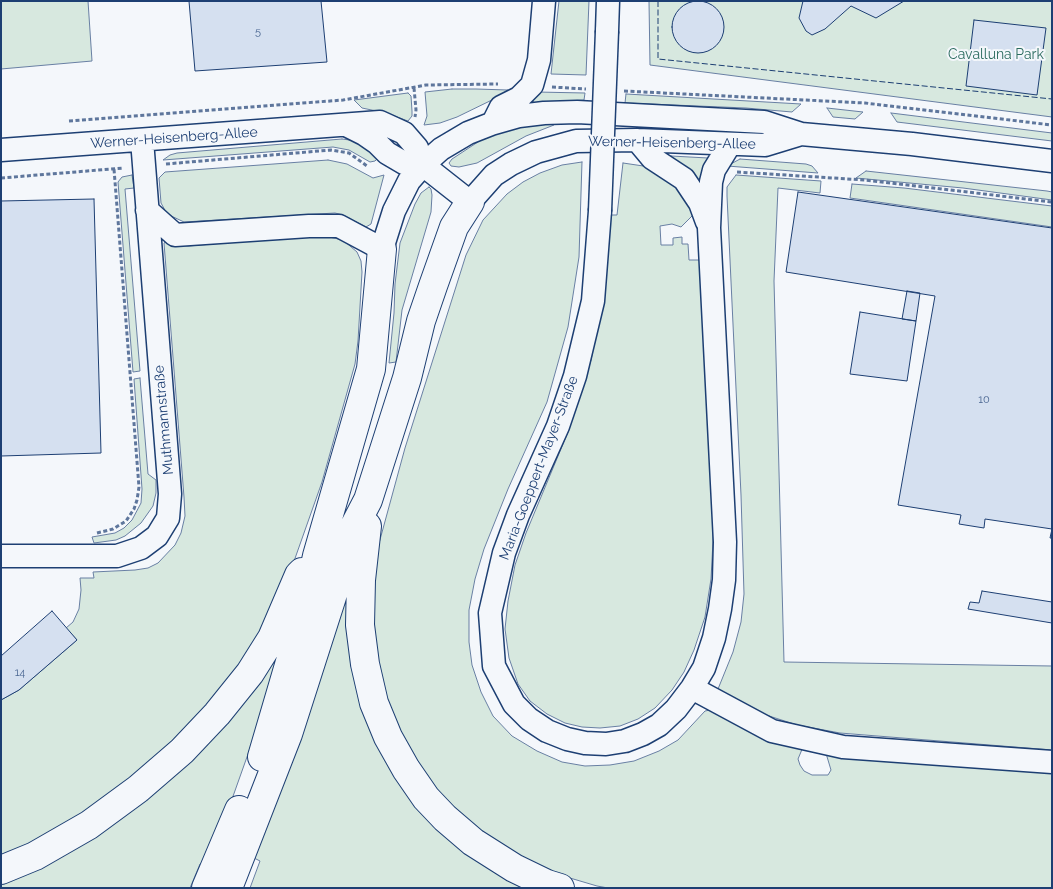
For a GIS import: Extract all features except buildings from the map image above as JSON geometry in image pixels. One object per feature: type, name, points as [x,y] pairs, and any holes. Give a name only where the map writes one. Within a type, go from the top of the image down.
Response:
[{"type":"highway","points":[[218,886],[288,734],[355,525],[368,500],[430,295],[454,227],[470,202]]},
{"type":"highway","points":[[218,886],[262,758],[304,614],[317,556],[370,369],[382,249]]},
{"type":"highway","points":[[368,500],[366,543],[361,580],[360,625],[365,664],[374,703],[388,737],[406,769],[426,798],[445,818],[473,842],[514,868],[547,884],[560,888]]},
{"type":"highway","points":[[1,870],[35,856],[89,824],[138,789],[182,751],[217,714],[250,673],[272,638],[299,574],[317,556]]},
{"type":"street","points":[[491,124],[501,107],[519,98],[532,85],[539,60],[544,1]]},
{"type":"street","name":"Maria-Goeppert-Mayer-Straße","points":[[608,1],[600,211],[593,301],[575,376],[558,426],[518,516],[504,553],[490,613],[494,666],[514,704],[529,720],[547,731],[566,739],[585,743],[606,744],[625,741],[659,725],[676,709],[692,688],[704,668],[714,638],[724,580],[725,542],[710,228],[711,182],[714,170],[730,144]]},
{"type":"street","name":"Werner-Heisenberg-Allee","points":[[382,249],[388,227],[400,197],[409,180],[423,165],[441,149],[468,134],[491,124],[519,116],[577,112],[764,122],[801,134],[912,144],[1052,161]]},
{"type":"street","name":"Werner-Heisenberg-Allee","points":[[1,150],[380,122],[404,133],[417,148],[423,165]]},
{"type":"street","name":"Werner-Heisenberg-Allee","points":[[346,125],[364,134],[378,143],[387,153],[404,162],[423,165],[470,202],[494,175],[511,164],[536,152],[576,141],[637,140],[765,145],[801,134]]},
{"type":"street","name":"Muthmannstraße","points":[[1,556],[117,556],[141,548],[157,536],[168,518],[170,494],[142,140]]},
{"type":"street","name":"Maria-Goeppert-Mayer-Straße","points":[[637,140],[652,158],[684,179],[700,203],[710,228]]},
{"type":"street","points":[[147,210],[175,235],[309,226],[339,226],[382,249]]},
{"type":"street","points":[[692,688],[772,731],[842,747],[1052,762]]},
{"type":"path","points":[[60,122],[342,100],[414,88]]},
{"type":"path","points":[[1,178],[331,150],[349,153],[367,166],[377,164],[387,153]]},
{"type":"path","points":[[90,533],[106,531],[121,525],[134,509],[138,500],[139,488],[114,169]]},
{"type":"path","points":[[714,170],[865,180],[1052,202]]},
{"type":"green space","points":[[1,1],[88,1],[92,61],[1,69]]},
{"type":"green space","points":[[559,1],[589,1],[586,75],[551,74]]},
{"type":"green space","name":"Cavalluna Park","points":[[649,1],[1052,1],[1052,117],[650,65]]},
{"type":"green space","points":[[452,89],[508,90],[457,117],[440,123],[424,125],[427,116],[425,92]]},
{"type":"green space","points":[[536,92],[585,93],[584,100],[535,103],[530,99]]},
{"type":"green space","points":[[408,93],[411,96],[412,116],[408,121],[386,113],[362,108],[354,100]]},
{"type":"green space","points":[[626,94],[801,104],[792,112],[746,108],[625,103]]},
{"type":"green space","points":[[827,108],[863,112],[855,119],[833,117]]},
{"type":"green space","points":[[891,113],[1052,133],[1052,141],[897,122]]},
{"type":"green space","points":[[536,122],[554,123],[554,125],[526,136],[477,163],[459,167],[451,166],[449,163],[452,159],[484,138]]},
{"type":"green space","points":[[342,139],[357,141],[378,158],[370,162],[349,150],[333,147],[163,160],[177,153]]},
{"type":"green space","points":[[671,156],[709,159],[701,186],[669,160]]},
{"type":"green space","points":[[740,159],[806,164],[812,166],[818,173],[727,166]]},
{"type":"green space","points":[[328,160],[347,164],[373,178],[384,175],[371,224],[366,227],[335,213],[184,222],[167,214],[161,203],[159,178],[165,172]]},
{"type":"green space","points":[[582,162],[579,257],[568,327],[547,402],[508,489],[484,549],[475,579],[469,610],[469,642],[472,665],[481,692],[493,716],[512,736],[537,751],[562,762],[585,766],[610,765],[634,761],[659,751],[678,740],[705,711],[710,710],[803,747],[798,759],[804,771],[812,775],[828,775],[831,770],[825,750],[1052,769],[1052,888],[608,888],[597,886],[553,873],[507,852],[475,830],[443,800],[402,740],[386,703],[375,664],[372,600],[378,547],[405,448],[466,255],[483,220],[507,194],[523,182],[562,165]]},
{"type":"green space","points":[[623,163],[650,167],[673,181],[695,213],[681,227],[672,224],[660,226],[661,245],[673,245],[673,238],[682,237],[682,244],[688,244],[689,260],[700,260],[713,507],[711,579],[705,617],[694,650],[684,672],[672,690],[655,708],[638,719],[620,726],[582,727],[565,723],[547,714],[530,701],[518,684],[509,658],[505,629],[515,565],[526,533],[568,432],[591,360],[604,292],[610,215],[617,215]]},
{"type":"green space","points":[[866,171],[1047,191],[1052,192],[1052,200],[963,188],[856,178]]},
{"type":"green space","points":[[132,175],[134,188],[125,189],[140,371],[133,372],[118,182],[122,177]]},
{"type":"green space","points":[[736,175],[821,181],[820,193],[778,188],[774,281],[784,662],[1052,666],[1052,750],[840,733],[797,725],[763,714],[718,689],[733,652],[741,622],[744,594],[727,196],[727,187]]},
{"type":"green space","points":[[852,184],[904,188],[1052,206],[1052,227],[850,198]]},
{"type":"green space","points":[[429,187],[432,195],[431,212],[402,310],[396,362],[389,363],[400,243],[415,204],[421,193]]},
{"type":"green space","points":[[320,235],[343,240],[357,252],[361,261],[358,341],[355,364],[322,482],[281,598],[244,665],[177,742],[82,817],[1,861],[1,700],[19,690],[77,640],[66,628],[73,622],[79,609],[80,578],[94,578],[93,572],[148,568],[158,563],[175,545],[181,533],[185,516],[184,497],[164,243],[167,241],[188,246]]},
{"type":"green space","points":[[140,378],[148,474],[156,480],[153,506],[141,523],[125,536],[116,540],[94,543],[92,537],[115,533],[124,528],[132,520],[141,503],[142,489],[134,379]]},
{"type":"green space","points":[[348,587],[375,738],[529,888],[250,888],[260,861],[252,857]]},
{"type":"green space","points":[[290,618],[253,740],[226,816],[207,867],[200,864],[190,888],[1,888],[1,879],[84,838]]},
{"type":"fence","points":[[658,1],[658,59],[1052,99]]}]
